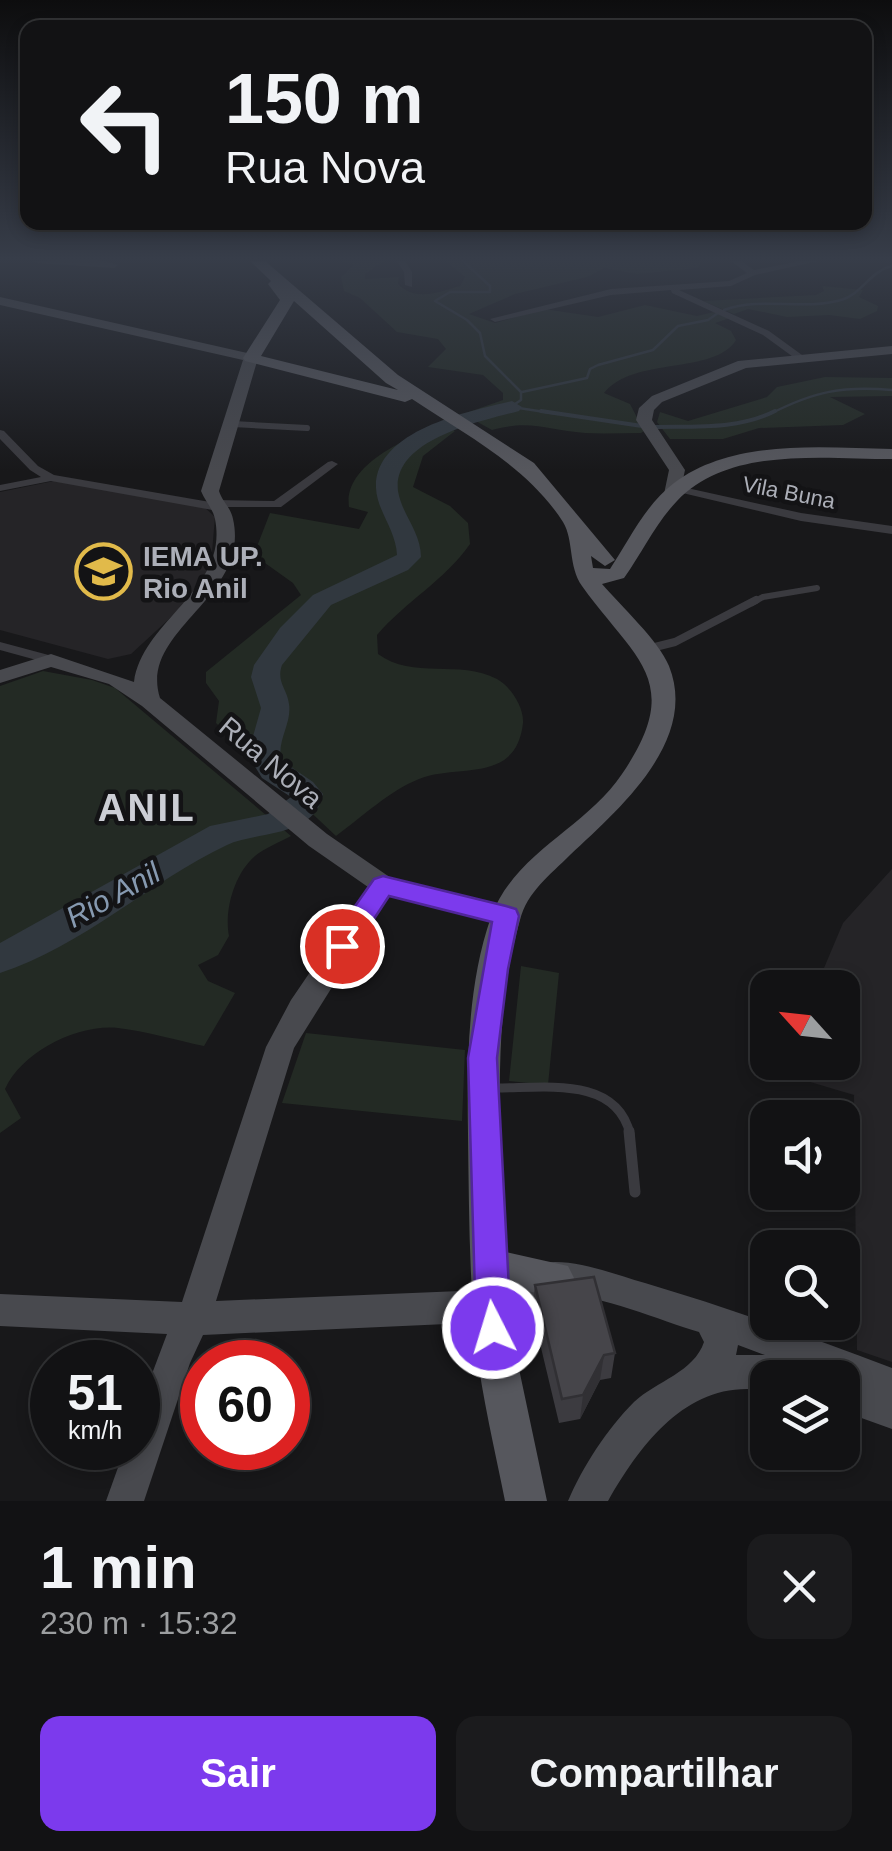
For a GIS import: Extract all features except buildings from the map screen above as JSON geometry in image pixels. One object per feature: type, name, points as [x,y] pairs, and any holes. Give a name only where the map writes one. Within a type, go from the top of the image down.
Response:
[{"type":"main road","points":[[132,331],[368,385],[428,405]]},
{"type":"main road","points":[[150,701],[142,674],[218,568],[224,519],[210,495],[213,477],[251,358],[269,331]]},
{"type":"main road","points":[[337,331],[392,380],[527,467],[612,566],[615,604],[626,626]]},
{"type":"main road","points":[[676,491],[679,474],[644,414],[652,403],[692,382],[743,364],[892,350]]},
{"type":"main road","points":[[368,385],[386,385],[392,380]]},
{"type":"main road","points":[[584,570],[599,578],[644,535],[676,491],[706,471],[773,456],[892,454]]},
{"type":"main road","points":[[670,455],[706,471]]},
{"type":"main road","points":[[526,1501],[504,1402],[489,1286],[483,1087],[487,1017],[506,916],[522,885],[616,799],[648,753],[666,698],[662,675],[646,649],[599,597],[584,570],[575,526]]},
{"type":"main road","points":[[96,672],[128,666],[158,647]]},
{"type":"main road","points":[[0,677],[51,660]]},
{"type":"main road","name":"Rua Nova","points":[[51,660],[96,672],[150,701],[318,840],[383,885],[506,916]]},
{"type":"main road","points":[[125,1501],[162,1387],[194,1320],[280,1047],[301,1008],[383,885]]},
{"type":"main road","points":[[0,1310],[194,1320],[556,1278],[625,1292],[710,1319],[892,1386]]},
{"type":"main road","points":[[706,1374],[718,1356],[722,1340],[710,1319]]},
{"type":"main road","points":[[587,1501],[631,1432],[654,1408],[706,1374],[750,1369]]},
{"type":"main road","points":[[860,1399],[892,1411]]},
{"type":"street","points":[[762,331],[799,357]]},
{"type":"street","points":[[0,433],[34,468],[51,478]]},
{"type":"street","points":[[0,488],[51,478],[216,505],[277,506],[332,464]]},
{"type":"street","points":[[163,496],[198,491],[213,477]]},
{"type":"street","name":"Vila Buna","points":[[676,491],[892,530]]},
{"type":"street","name":"Rua Nova","points":[[0,646],[51,660]]},
{"type":"lane","points":[[228,424],[307,428]]},
{"type":"lane","points":[[646,649],[675,642],[763,597],[817,588]]},
{"type":"lane","points":[[483,1087],[582,1090],[610,1097],[622,1110],[629,1130],[635,1192]]},
{"type":"shaded area","points":[[731,331],[736,340],[726,351],[711,358],[634,374],[604,393],[630,404],[644,431],[641,433],[585,433],[528,425],[492,430],[463,414],[503,400],[503,393],[483,375],[428,367],[446,349],[438,339],[397,332]]},
{"type":"shaded area","points":[[825,377],[892,378],[892,396],[830,397],[865,414],[843,425],[759,428],[723,439],[670,439],[657,422],[660,412],[688,421],[767,397],[777,387]]},
{"type":"shaded area","points":[[441,424],[455,431],[423,456],[413,487],[450,506],[468,523],[470,544],[449,569],[377,635],[378,654],[406,666],[467,670],[497,679],[519,704],[523,723],[518,743],[497,764],[434,775],[408,784],[336,836],[216,723],[219,701],[206,683],[206,672],[301,595],[293,583],[258,558],[256,549],[270,513],[359,529],[368,512],[349,507],[356,477],[381,454]]},
{"type":"shaded area","name":"IEMA UP. Rio Anil","points":[[54,481],[203,506],[215,517],[211,564],[194,596],[131,654],[108,659],[0,630],[0,492]]},
{"type":"shaded area","points":[[43,671],[115,688],[291,836],[259,853],[241,873],[232,893],[229,936],[218,955],[198,965],[208,981],[235,993],[204,1046],[118,1028],[69,1036],[37,1052],[13,1076],[5,1089],[21,1118],[0,1133],[0,686]]},
{"type":"shaded area","points":[[892,869],[892,1362],[857,1350],[860,1230],[856,1230],[855,1210],[860,1210],[860,1100],[804,1080],[860,1080],[860,970],[823,970],[843,923]]},
{"type":"shaded area","points":[[521,966],[559,973],[548,1085],[509,1081]]},
{"type":"shaded area","points":[[306,1033],[465,1050],[462,1121],[282,1103]]},
{"type":"waterway","points":[[478,331],[485,356],[521,392],[521,400],[512,406]]},
{"type":"waterway","points":[[522,392],[587,378],[590,369],[598,365],[653,350],[673,331]]},
{"type":"waterway","points":[[770,414],[829,392],[892,390]]},
{"type":"waterway","points":[[512,407],[558,414]]},
{"type":"waterway","name":"Rio Anil","points":[[0,959],[44,938],[221,834],[277,823],[306,801],[307,794],[273,771],[266,760],[265,747],[275,708],[265,677],[268,665],[322,600],[409,557],[407,540],[387,491],[388,473],[397,457],[432,433],[512,407]]},
{"type":"waterway","points":[[541,411],[642,426]]},
{"type":"waterway","points":[[653,427],[731,424],[775,411]]},
{"type":"place","name":"IEMA UP. Rio Anil","points":[[104,572]]},
{"type":"district","name":"ANIL","points":[[147,808]]},
{"type":"route","points":[[342,946],[383,885],[506,916],[494,969],[483,1058],[484,1174],[493,1328]]}]
